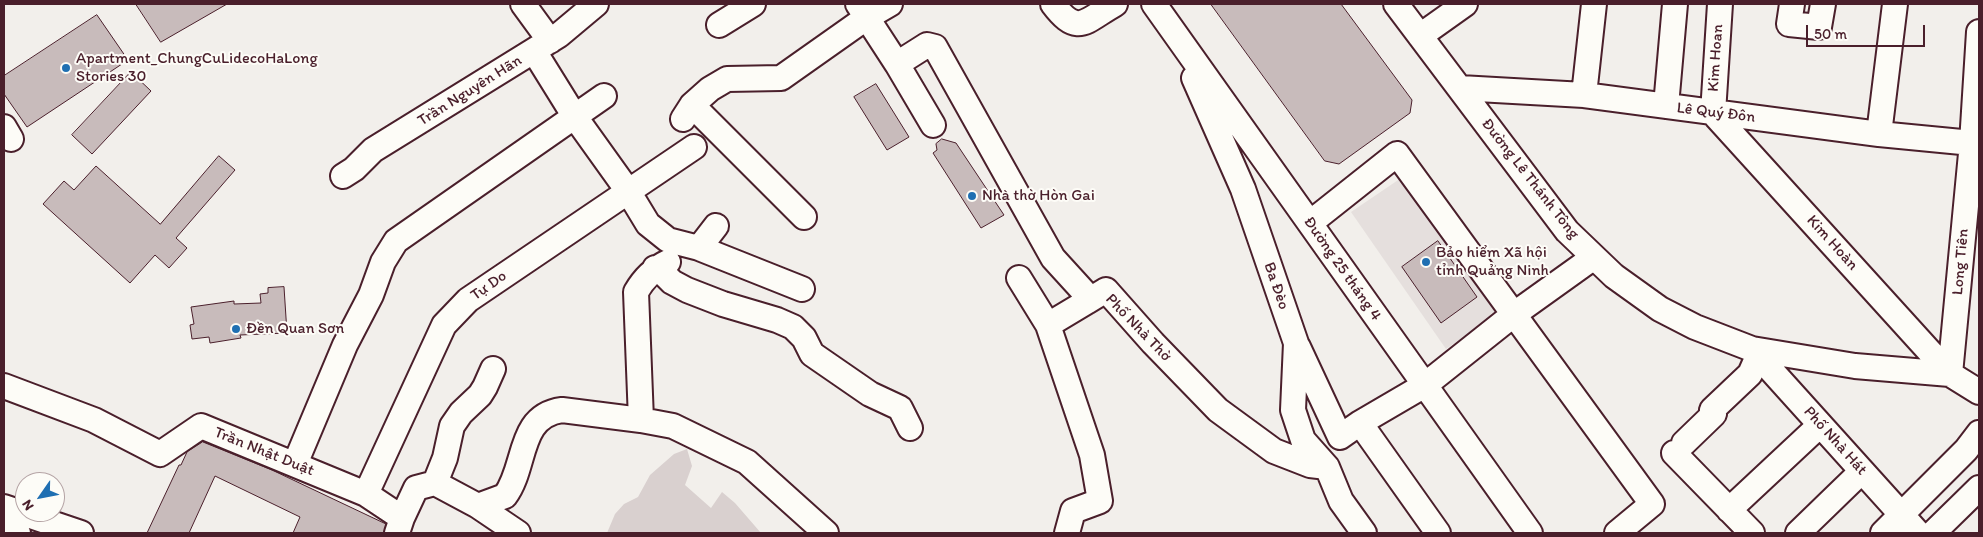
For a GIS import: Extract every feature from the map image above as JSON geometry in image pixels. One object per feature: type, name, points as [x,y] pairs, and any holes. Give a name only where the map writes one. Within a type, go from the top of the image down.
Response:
[{"type":"street","points":[[522,4],[575,117],[628,191],[648,224],[668,240],[689,246],[802,289]]},
{"type":"street","name":"Trần Nguyên Hãn","points":[[343,176],[354,169],[373,150],[542,46],[596,4]]},
{"type":"street","points":[[720,25],[753,4]]},
{"type":"street","points":[[804,217],[687,112],[710,89],[727,79],[781,78],[862,11],[890,4]]},
{"type":"street","points":[[1053,4],[1063,17],[1074,24],[1081,24],[1115,4]]},
{"type":"street","name":"Đường 25 tháng 4","points":[[1154,4],[1530,533]]},
{"type":"street","name":"Đường Lê Thánh Tông","points":[[1396,4],[1567,231],[1614,276],[1660,309],[1695,327],[1755,352],[1855,366],[1950,374],[1979,392]]},
{"type":"street","points":[[1420,36],[1465,4]]},
{"type":"street","points":[[1584,95],[1594,4]]},
{"type":"street","points":[[1666,106],[1675,4]]},
{"type":"street","name":"Kim Hoan","points":[[1713,113],[1720,4]]},
{"type":"street","points":[[1792,4],[1789,24],[1820,27],[1823,4]]},
{"type":"street","points":[[1879,134],[1895,4]]},
{"type":"street","points":[[862,11],[897,64],[932,125]]},
{"type":"street","name":"Long Tiên","points":[[1950,374],[1972,142],[1979,32]]},
{"type":"street","name":"Ba Đèo","points":[[1175,33],[1243,189],[1296,343],[1293,410],[1302,440],[1328,467],[1341,501],[1364,533]]},
{"type":"street","name":"Phố Nhà Thờ","points":[[897,64],[927,45],[935,47],[1053,258],[1084,292],[1088,301],[1106,290],[1147,337],[1218,410],[1274,451],[1310,465],[1328,467]]},
{"type":"street","name":"Lê Quý Đôn","points":[[1460,88],[1584,95],[1879,134],[1972,142]]},
{"type":"street","points":[[296,464],[346,345],[371,295],[383,262],[396,241],[604,96]]},
{"type":"street","name":"Kim Hoàn","points":[[1713,113],[1950,374]]},
{"type":"street","name":"Tự Do","points":[[366,494],[444,325],[468,300],[694,147]]},
{"type":"street","points":[[1310,223],[1397,154],[1652,504],[1617,533]]},
{"type":"street","points":[[641,420],[636,292],[643,280],[655,268],[669,261],[679,250],[689,246],[716,226]]},
{"type":"street","points":[[1296,343],[1340,437],[1360,423],[1425,385],[1513,315],[1594,257]]},
{"type":"street","points":[[655,268],[660,270],[672,282],[687,290],[793,327],[804,338],[812,354],[870,394],[900,408],[910,428]]},
{"type":"street","points":[[1019,278],[1048,325],[1092,455],[1100,501],[1072,511],[1067,533]]},
{"type":"street","points":[[1048,325],[1088,301]]},
{"type":"street","points":[[1752,533],[1729,510],[1679,448],[1714,414],[1712,410],[1750,374],[1755,352]]},
{"type":"street","name":"Phố Nhà Hát","points":[[1755,352],[1918,533]]},
{"type":"street","points":[[434,483],[445,458],[452,426],[461,413],[480,395],[493,369]]},
{"type":"street","name":"Trần Nhật Duật","points":[[4,386],[94,420],[160,454],[201,426],[366,494],[399,526]]},
{"type":"street","points":[[478,506],[500,499],[509,491],[532,428],[542,416],[550,412],[562,410],[673,426],[747,462],[826,533]]},
{"type":"street","points":[[1360,423],[1438,533]]},
{"type":"street","points":[[1729,510],[1820,425]]},
{"type":"street","points":[[1882,533],[1966,450],[1979,432]]},
{"type":"street","points":[[1798,533],[1862,471]]},
{"type":"street","points":[[399,526],[416,488],[434,483],[478,506],[518,533]]},
{"type":"street","points":[[1933,533],[1979,488]]},
{"type":"street","points":[[4,508],[18,533]]},
{"type":"street","points":[[4,508],[81,533]]},
{"type":"shaded area","name":"Bảo hiểm Xã hội tỉnh Quảng Ninh","points":[[1407,174],[1501,311],[1446,349],[1351,212]]},
{"type":"shaded area","points":[[687,449],[692,466],[685,485],[711,508],[722,492],[735,503],[761,533],[607,533],[615,514],[624,504],[638,497],[650,475],[674,454]]},
{"type":"building","name":"Apartment_ChungCuLidecoHaLong Stories 30","points":[[136,4],[227,4],[161,42]]},
{"type":"building","points":[[1211,4],[1341,4],[1412,100],[1410,113],[1339,164],[1325,161]]},
{"type":"building","name":"Apartment_ChungCuLidecoHaLong Stories 30","points":[[97,15],[128,60],[27,127],[4,94],[4,76]]},
{"type":"building","points":[[131,72],[151,91],[92,154],[72,135]]},
{"type":"building","points":[[876,84],[909,137],[887,150],[854,97]]},
{"type":"building","points":[[942,139],[956,143],[1004,215],[981,228],[933,153],[937,150],[936,144]]},
{"type":"building","points":[[219,156],[235,170],[176,238],[187,248],[169,268],[155,255],[130,283],[43,204],[64,181],[74,190],[96,166],[160,224]]},
{"type":"building","points":[[1438,241],[1477,297],[1441,323],[1402,267]]},
{"type":"building","points":[[284,287],[287,333],[240,335],[241,338],[210,343],[209,337],[192,339],[190,325],[194,324],[191,307],[234,301],[234,304],[261,303],[260,294],[268,293],[268,288]]},
{"type":"building","points":[[203,442],[272,470],[386,524],[384,533],[293,533],[300,517],[215,476],[189,533],[147,533],[187,452]]},
{"type":"place","name":"Apartment_ChungCuLidecoHaLong Stories 30","points":[[66,68]]},
{"type":"place","name":"Nhà thờ Hòn Gai","points":[[972,196]]},
{"type":"place","name":"Bảo hiểm Xã hội tỉnh Quảng Ninh","points":[[1426,262]]},
{"type":"place","name":"Đền Quan Sơn","points":[[236,329]]}]
